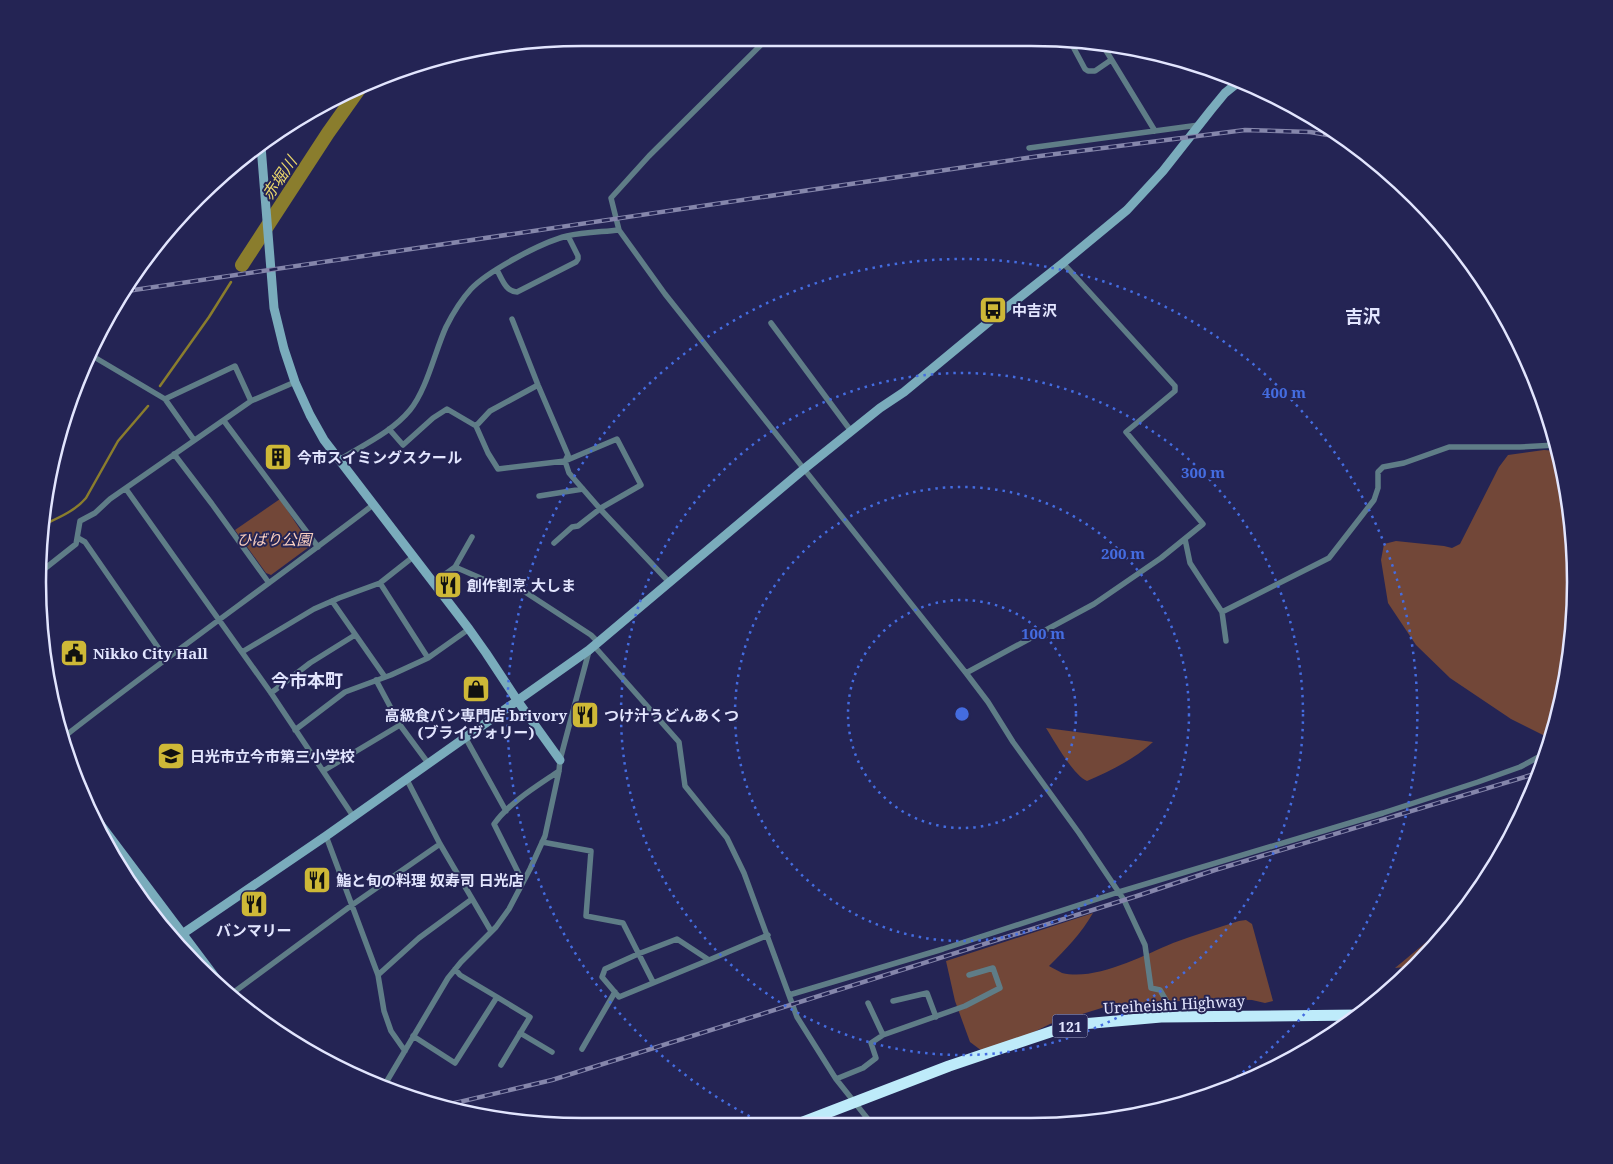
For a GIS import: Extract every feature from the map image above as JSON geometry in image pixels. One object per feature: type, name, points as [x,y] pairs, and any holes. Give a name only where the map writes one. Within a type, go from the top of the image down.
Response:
[{"type":"highway","name":"Ureiheishi Highway","points":[[813,1118],[949,1066],[1071,1025],[1161,1017],[1346,1015]]},
{"type":"street","points":[[760,46],[649,156],[611,198],[619,230],[665,294],[988,702],[1013,742],[1079,833],[1119,892],[1146,945],[1151,988],[1160,990],[1167,1002],[1161,1017]]},
{"type":"street","points":[[1074,48],[1088,71],[1095,71],[1111,60]]},
{"type":"street","points":[[1106,52],[1155,130]]},
{"type":"street","points":[[180,936],[326,836],[594,646],[804,469],[904,392],[1113,222],[1163,171],[1199,125],[1234,86]]},
{"type":"street","points":[[1029,148],[1199,125]]},
{"type":"street","points":[[261,153],[274,308],[284,349],[295,382],[313,421],[324,440],[469,629],[516,700],[560,760]]},
{"type":"street","points":[[339,460],[389,429],[413,406],[446,328],[457,307],[472,288],[484,278],[546,243],[568,236],[619,230]]},
{"type":"street","points":[[498,270],[508,289],[517,292],[576,262],[578,256],[568,236]]},
{"type":"street","points":[[966,674],[1094,604],[1161,558],[1203,524],[1126,432],[1175,391],[1175,386],[1063,263]]},
{"type":"street","points":[[512,319],[568,455],[565,461],[569,473],[669,582]]},
{"type":"street","points":[[772,323],[851,431]]},
{"type":"street","points":[[96,358],[165,399],[194,440]]},
{"type":"street","points":[[165,399],[235,366],[251,401]]},
{"type":"street","points":[[46,567],[76,544],[80,521],[95,513],[110,499],[251,401],[295,382]]},
{"type":"street","points":[[476,426],[490,411],[538,386]]},
{"type":"street","points":[[389,429],[403,445],[433,418],[447,409],[476,426],[488,453],[498,469],[565,461],[617,439],[641,485],[600,508],[578,526],[572,527],[554,543]]},
{"type":"street","points":[[224,420],[318,547]]},
{"type":"street","points":[[1222,612],[1329,558],[1374,500],[1378,488],[1378,472],[1383,467],[1404,464],[1449,447],[1549,445]]},
{"type":"street","points":[[174,454],[269,583]]},
{"type":"street","points":[[126,489],[271,693],[353,816]]},
{"type":"street","points":[[539,496],[583,489]]},
{"type":"street","points":[[69,733],[373,505]]},
{"type":"street","points":[[433,583],[455,567],[472,537]]},
{"type":"street","points":[[78,538],[85,542],[166,658]]},
{"type":"street","points":[[1185,539],[1190,563],[1222,612],[1226,641]]},
{"type":"street","points":[[242,652],[287,624],[332,601],[380,583],[413,557]]},
{"type":"street","points":[[455,567],[499,586],[519,588],[591,635],[594,646],[679,742],[685,786],[727,838],[744,874],[798,1016],[836,1079],[867,1118]]},
{"type":"street","points":[[380,583],[428,658]]},
{"type":"street","points":[[332,601],[385,677]]},
{"type":"street","points":[[295,730],[346,692],[428,658],[469,629]]},
{"type":"street","points":[[271,693],[310,663],[355,635]]},
{"type":"street","points":[[387,1081],[437,995],[455,969],[509,909],[545,836],[560,760],[594,646]]},
{"type":"street","points":[[376,680],[400,725],[428,763]]},
{"type":"street","points":[[323,771],[400,725]]},
{"type":"street","points":[[466,737],[506,811]]},
{"type":"street","points":[[789,995],[943,949],[1119,892],[1355,822],[1461,788],[1520,767],[1537,758]]},
{"type":"street","points":[[523,882],[494,824],[506,811],[559,771]]},
{"type":"street","points":[[406,778],[440,844],[491,931]]},
{"type":"street","points":[[326,836],[378,975],[384,1011],[391,1031],[405,1051]]},
{"type":"street","points":[[542,842],[591,851],[586,916],[623,924],[653,982]]},
{"type":"street","points":[[236,991],[352,905],[440,844]]},
{"type":"street","points":[[116,845],[203,961]]},
{"type":"street","points":[[378,975],[419,938],[472,899]]},
{"type":"street","points":[[154,903],[158,900]]},
{"type":"street","points":[[709,960],[676,939],[605,969],[602,977],[619,997],[653,982],[709,960],[768,935]]},
{"type":"street","points":[[836,1079],[863,1068],[876,1058],[871,1043],[883,1035],[965,1006],[1000,988],[992,968],[969,975]]},
{"type":"street","points":[[455,969],[460,975],[530,1017],[501,1065]]},
{"type":"street","points":[[582,1049],[615,992]]},
{"type":"street","points":[[893,1001],[927,992],[936,1017]]},
{"type":"street","points":[[413,1036],[455,1063],[497,997]]},
{"type":"street","points":[[868,1003],[883,1035]]},
{"type":"street","points":[[520,1033],[552,1052]]},
{"type":"green space","points":[[1550,450],[1562,512],[1566,547],[1566,617],[1556,687],[1544,735],[1511,719],[1450,678],[1416,645],[1388,603],[1381,560],[1384,544],[1396,541],[1452,548],[1460,544],[1499,467],[1508,455]]},
{"type":"green space","name":"ひばり公園","points":[[280,499],[309,543],[309,547],[271,575],[266,573],[235,530]]},
{"type":"green space","points":[[1046,728],[1153,742],[1130,759],[1087,781],[1070,765]]},
{"type":"green space","points":[[1093,913],[1078,935],[1049,966],[1062,973],[1075,975],[1089,974],[1119,966],[1181,940],[1246,920],[1252,924],[1273,1001],[1265,1003],[1252,1000],[1228,999],[1108,1006],[1050,1024],[986,1054],[970,1042],[955,1001],[946,961]]},
{"type":"green space","points":[[1431,938],[1403,967],[1395,968]]},
{"type":"waterway","name":"赤堀川","points":[[242,265],[352,99]]},
{"type":"waterway","name":"赤堀川","points":[[160,386],[209,317],[231,282]]},
{"type":"waterway","name":"赤堀川","points":[[50,522],[82,503],[118,441],[148,406]]},
{"type":"railway","points":[[133,290],[1040,156],[1245,130],[1310,132],[1325,135]]},
{"type":"railway","points":[[457,1102],[552,1080],[1215,870],[1530,775]]},
{"type":"place","name":"中吉沢","points":[[993,310]]},
{"type":"place","name":"今市スイミングスクール","points":[[278,457]]},
{"type":"place","name":"創作割烹 大しま","points":[[448,585]]},
{"type":"place","name":"Nikko City Hall","points":[[74,653]]},
{"type":"place","name":"高級食パン専門店 brivory (ブライヴォリー)","points":[[476,689]]},
{"type":"place","name":"つけ汁うどんあくつ","points":[[585,715]]},
{"type":"place","name":"日光市立今市第三小学校","points":[[171,756]]},
{"type":"place","name":"鮨と旬の料理 奴寿司 日光店","points":[[317,880]]},
{"type":"place","name":"バンマリー","points":[[254,904]]},
{"type":"district","name":"吉沢","points":[[1363,316]]},
{"type":"district","name":"今市本町","points":[[307,680]]}]
